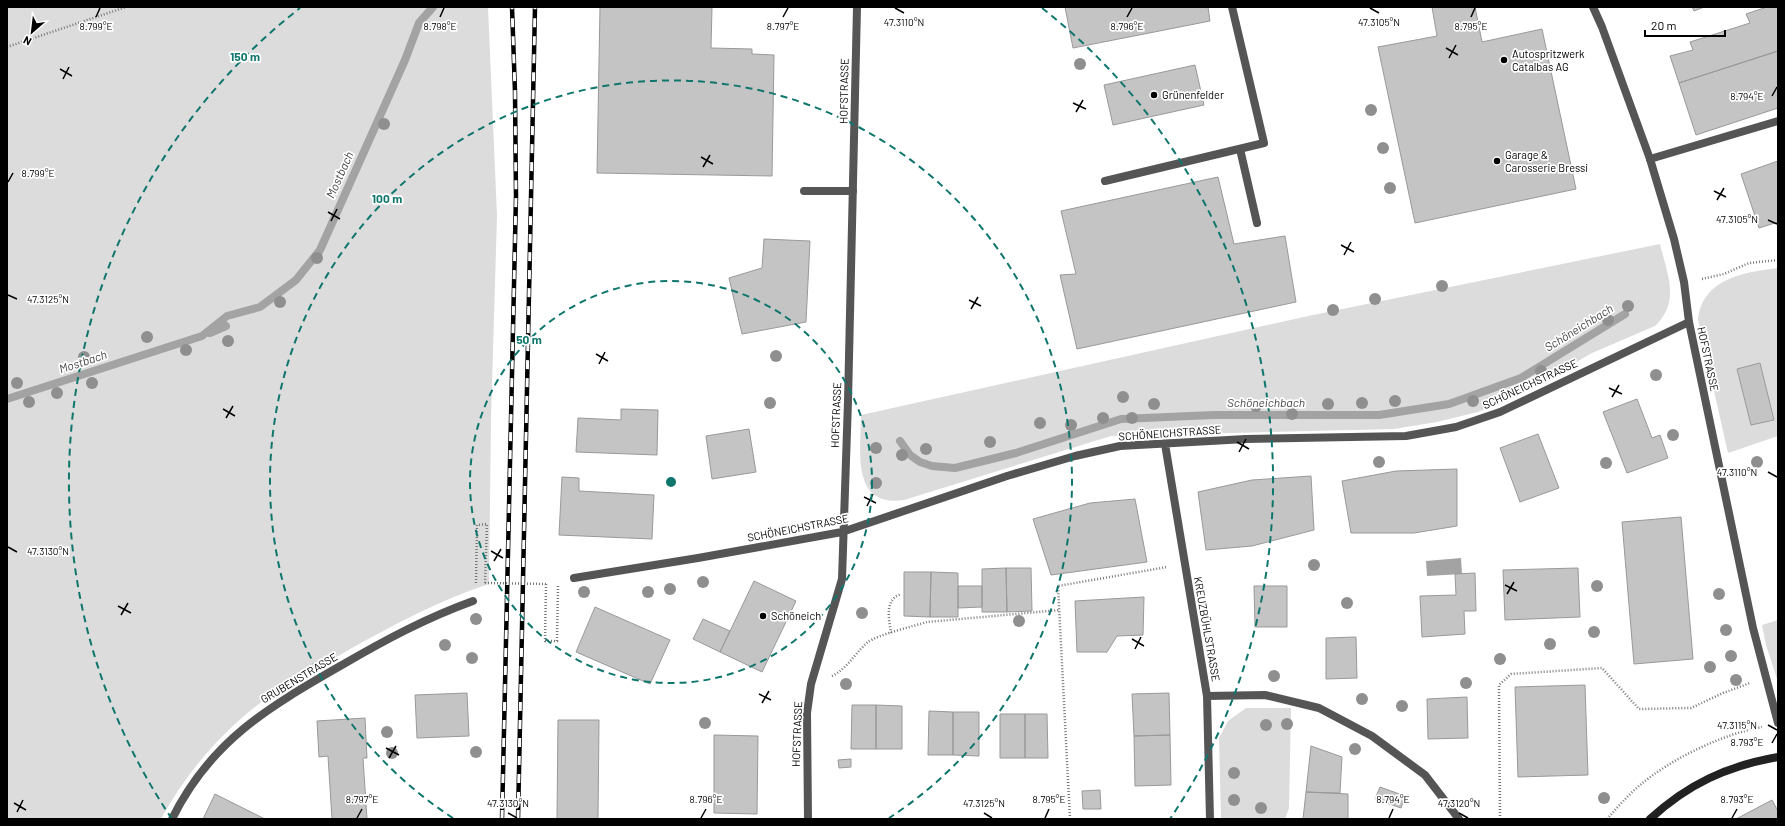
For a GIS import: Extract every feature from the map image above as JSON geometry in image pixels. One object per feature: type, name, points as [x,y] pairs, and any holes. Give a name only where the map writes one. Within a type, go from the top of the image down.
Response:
[{"type":"main road","points":[[1650,819],[1661,809],[1696,784],[1722,772],[1752,761],[1778,757]]},
{"type":"street","name":"HOFSTRASSE","points":[[808,819],[807,713],[811,684],[842,579],[842,532],[848,401],[857,7]]},
{"type":"street","points":[[1105,181],[1264,143],[1232,7]]},
{"type":"street","name":"HOFSTRASSE","points":[[1593,7],[1602,27],[1650,160],[1674,239],[1684,282],[1689,322],[1753,628],[1778,723]]},
{"type":"street","points":[[1650,160],[1778,121]]},
{"type":"street","points":[[1240,149],[1257,223]]},
{"type":"street","points":[[804,191],[853,191]]},
{"type":"street","name":"SCHÖNEICHSTRASSE","points":[[574,578],[698,558],[842,532],[1007,476],[1074,456],[1120,446],[1246,438],[1406,436],[1456,426],[1500,412],[1689,322]]},
{"type":"street","name":"KREUZBÜHLSTRASSE","points":[[1165,444],[1207,696],[1210,819]]},
{"type":"street","name":"GRUBENSTRASSE","points":[[172,819],[179,804],[214,757],[250,722],[283,699],[423,620],[473,601]]},
{"type":"street","points":[[1207,696],[1265,695],[1319,708],[1372,736],[1425,775],[1459,819]]},
{"type":"path","points":[[7,47],[126,7]]},
{"type":"path","points":[[1684,282],[1724,274],[1749,263],[1778,260]]},
{"type":"path","points":[[476,584],[477,525],[487,524],[485,583],[546,584],[545,641],[557,641],[558,585]]},
{"type":"path","points":[[1070,819],[1058,586],[1185,564]]},
{"type":"path","points":[[891,633],[888,616],[890,604],[897,595],[901,594]]},
{"type":"path","points":[[827,678],[840,672],[869,641],[927,622],[1060,610]]},
{"type":"path","points":[[1500,819],[1498,685],[1511,674],[1602,668],[1638,709],[1691,708],[1723,693],[1766,678]]},
{"type":"path","points":[[1607,819],[1639,786],[1672,762],[1746,730],[1765,726]]},
{"type":"shaded area","points":[[7,7],[488,7],[497,216],[491,418],[489,584],[453,597],[402,621],[300,677],[271,695],[238,721],[208,751],[183,784],[161,819],[7,819]]},
{"type":"shaded area","points":[[1660,244],[1670,287],[1670,297],[1668,307],[1663,317],[1655,326],[1592,353],[1523,393],[1478,412],[1437,422],[1394,429],[1111,436],[904,500],[887,500],[874,495],[867,486],[862,474],[860,459],[861,415],[1313,315]]},
{"type":"shaded area","points":[[1778,268],[1778,436],[1728,453],[1698,320],[1701,306],[1707,295],[1727,280],[1739,275]]},
{"type":"shaded area","points":[[1461,558],[1462,574],[1427,576],[1426,561]]},
{"type":"shaded area","points":[[1778,620],[1778,682],[1766,645],[1762,625]]},
{"type":"shaded area","points":[[1246,708],[1291,708],[1289,808],[1285,819],[1221,819],[1219,738],[1228,721]]},
{"type":"building","points":[[600,7],[712,7],[711,48],[752,49],[752,54],[774,55],[772,176],[597,173]]},
{"type":"building","points":[[1065,7],[1208,7],[1210,21],[1073,48]]},
{"type":"building","points":[[1432,7],[1475,7],[1482,42],[1542,29],[1576,189],[1415,223],[1378,47],[1437,36]]},
{"type":"building","points":[[1692,7],[1704,7],[1694,11]]},
{"type":"building","points":[[1767,7],[1778,7],[1778,51],[1679,83],[1670,56],[1693,50],[1690,42],[1750,23],[1746,14]]},
{"type":"building","points":[[1778,51],[1778,108],[1696,135],[1679,83]]},
{"type":"building","name":"Grünenfelder","points":[[1195,65],[1204,105],[1113,125],[1104,85]]},
{"type":"building","points":[[1778,161],[1778,222],[1759,228],[1741,174]]},
{"type":"building","points":[[1218,177],[1234,244],[1285,236],[1296,302],[1077,349],[1060,275],[1076,274],[1061,211]]},
{"type":"building","points":[[764,239],[810,241],[806,322],[742,334],[729,278],[762,268]]},
{"type":"building","points":[[1760,363],[1774,420],[1751,425],[1737,369]]},
{"type":"building","points":[[1637,399],[1652,438],[1660,435],[1668,458],[1627,473],[1603,412]]},
{"type":"building","points":[[621,409],[658,410],[657,455],[576,452],[578,418],[621,420]]},
{"type":"building","points":[[749,429],[756,472],[712,479],[706,436]]},
{"type":"building","points":[[1538,434],[1559,488],[1520,502],[1500,448]]},
{"type":"building","points":[[1457,469],[1457,526],[1414,533],[1351,533],[1342,481],[1396,471]]},
{"type":"building","points":[[1311,476],[1314,530],[1252,546],[1206,550],[1198,492],[1252,480]]},
{"type":"building","points":[[562,477],[579,478],[579,491],[654,495],[652,539],[559,535]]},
{"type":"building","points":[[1135,499],[1147,562],[1051,575],[1033,519],[1090,503]]},
{"type":"building","points":[[1681,517],[1693,659],[1634,664],[1622,522]]},
{"type":"building","points":[[1006,568],[1007,612],[982,612],[982,569]]},
{"type":"building","points":[[1006,568],[1031,568],[1032,611],[1007,612]]},
{"type":"building","points":[[1578,568],[1580,617],[1505,620],[1503,570]]},
{"type":"building","points":[[904,572],[931,572],[930,617],[904,616]]},
{"type":"building","points":[[931,572],[958,573],[958,617],[930,617]]},
{"type":"building","points":[[1475,573],[1476,611],[1464,611],[1465,634],[1422,637],[1420,596],[1456,595],[1455,574]]},
{"type":"building","name":"Schöneich","points":[[754,581],[796,601],[762,672],[720,652]]},
{"type":"building","points":[[958,586],[982,586],[982,607],[958,608]]},
{"type":"building","points":[[1254,586],[1287,586],[1287,627],[1255,627]]},
{"type":"building","points":[[1144,597],[1143,635],[1117,636],[1107,652],[1077,652],[1075,601]]},
{"type":"building","points":[[595,607],[670,640],[650,684],[576,652]]},
{"type":"building","points":[[703,619],[730,631],[720,652],[693,639]]},
{"type":"building","points":[[1356,637],[1357,678],[1326,679],[1326,638]]},
{"type":"building","points":[[1585,685],[1588,775],[1518,777],[1515,687]]},
{"type":"building","points":[[467,693],[469,736],[417,738],[415,695]]},
{"type":"building","points":[[1169,693],[1170,735],[1134,736],[1132,694]]},
{"type":"building","points":[[1467,697],[1468,738],[1428,739],[1427,699]]},
{"type":"building","points":[[852,705],[876,705],[876,749],[851,749]]},
{"type":"building","points":[[876,705],[902,706],[902,749],[876,749]]},
{"type":"building","points":[[929,711],[953,712],[953,755],[928,755]]},
{"type":"building","points":[[953,712],[979,712],[979,756],[953,755]]},
{"type":"building","points":[[1000,714],[1025,714],[1025,758],[1000,758]]},
{"type":"building","points":[[1025,714],[1047,714],[1048,758],[1025,758]]},
{"type":"building","points":[[365,718],[367,758],[363,758],[367,819],[332,819],[328,756],[319,757],[317,721]]},
{"type":"building","points":[[558,720],[599,720],[598,819],[557,819]]},
{"type":"building","points":[[714,735],[758,736],[757,814],[714,813]]},
{"type":"building","points":[[1170,735],[1171,785],[1135,786],[1134,736]]},
{"type":"building","points":[[1311,746],[1342,757],[1340,793],[1306,792]]},
{"type":"building","points":[[851,759],[851,767],[839,768],[838,760]]},
{"type":"building","points":[[1380,787],[1405,796],[1401,808],[1375,799]]},
{"type":"building","points":[[1100,790],[1101,809],[1083,809],[1082,791]]},
{"type":"building","points":[[1306,792],[1348,794],[1348,819],[1303,819]]},
{"type":"building","points":[[215,794],[265,819],[203,819]]},
{"type":"building","points":[[1772,800],[1778,811],[1778,819],[1736,819]]},
{"type":"waterway","name":"Mostbach","points":[[7,399],[202,336],[227,316],[260,307],[296,280],[320,250],[405,60],[419,23],[433,7]]},
{"type":"waterway","name":"Schöneichbach","points":[[900,441],[910,455],[920,462],[932,466],[955,468],[1016,453],[1121,419],[1214,415],[1379,415],[1449,404],[1521,378],[1625,314]]},
{"type":"waterway","name":"Schöneichbach","points":[[210,333],[226,326]]},
{"type":"railway","points":[[502,819],[516,196],[515,92],[512,7]]},
{"type":"railway","points":[[518,819],[535,7]]},
{"type":"place","name":"Autospritzwerk Catalbas AG","points":[[1504,60]]},
{"type":"place","name":"Grünenfelder","points":[[1154,95]]},
{"type":"place","name":"Garage & Carosserie Bressi","points":[[1497,161]]},
{"type":"place","name":"Schöneich","points":[[763,616]]}]
